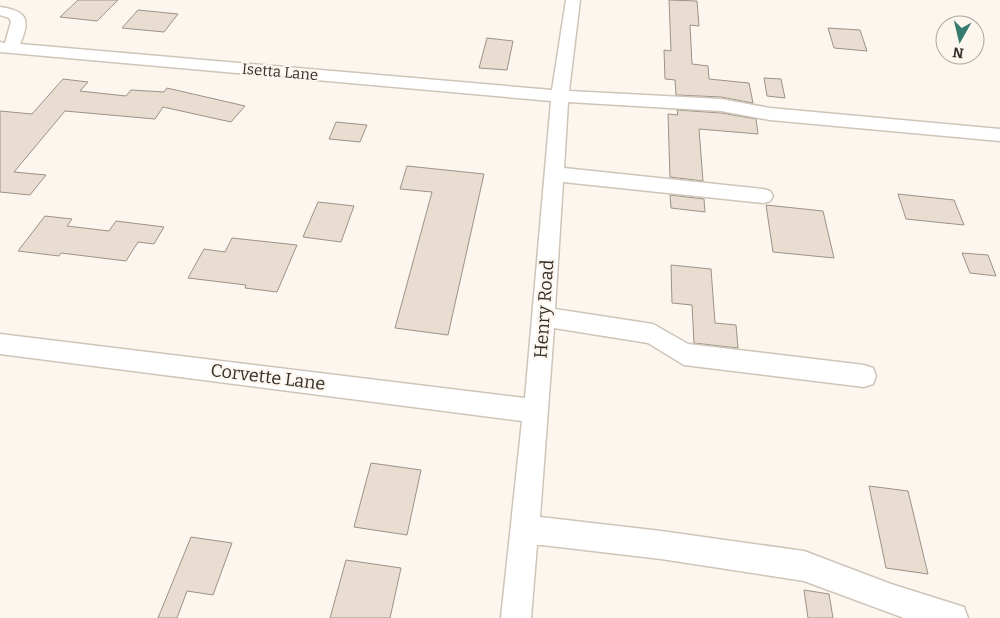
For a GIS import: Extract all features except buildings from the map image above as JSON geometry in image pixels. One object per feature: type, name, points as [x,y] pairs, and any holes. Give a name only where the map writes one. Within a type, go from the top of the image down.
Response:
[{"type":"street","name":"Henry Road","points":[[516,618],[536,411],[560,96],[573,0]]},
{"type":"street","points":[[0,11],[13,14],[19,21],[20,27],[12,44],[7,48]]},
{"type":"street","name":"Isetta Lane","points":[[7,48],[560,96],[721,105],[752,109],[770,114],[1000,134]]},
{"type":"street","points":[[554,174],[684,186],[763,196]]},
{"type":"street","points":[[543,318],[653,334],[684,354],[864,376]]},
{"type":"street","name":"Corvette Lane","points":[[0,344],[536,411]]},
{"type":"street","points":[[524,532],[542,531],[662,545],[804,566],[891,598],[953,618]]}]
